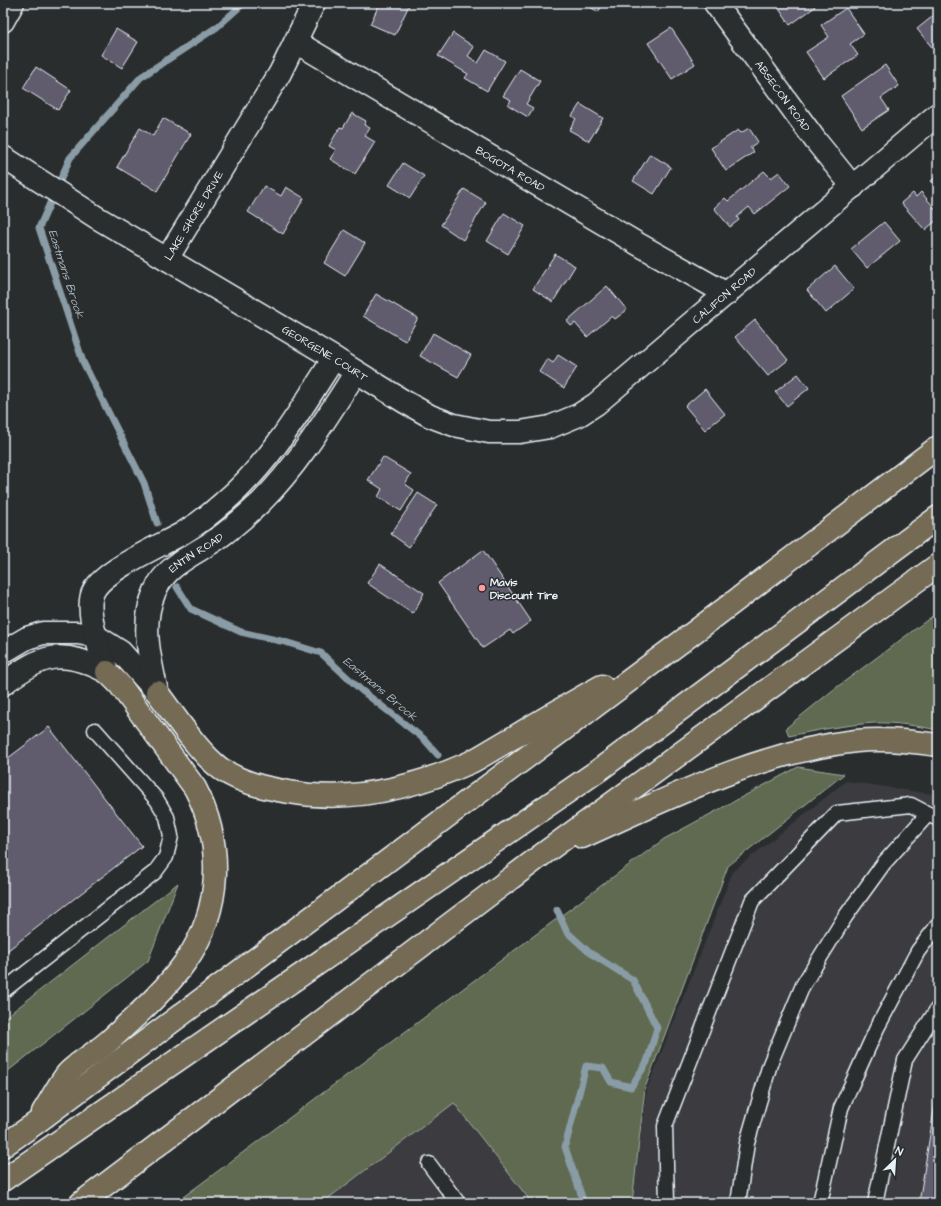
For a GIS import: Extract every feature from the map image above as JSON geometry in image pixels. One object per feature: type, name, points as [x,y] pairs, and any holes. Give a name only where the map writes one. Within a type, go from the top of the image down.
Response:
[{"type":"highway","points":[[3,1146],[36,1123],[693,633],[938,447]]},
{"type":"highway","points":[[3,1180],[599,770],[938,517]]},
{"type":"highway","points":[[81,1203],[543,854],[938,565]]},
{"type":"highway","points":[[157,692],[210,759],[222,769],[241,780],[263,788],[308,796],[370,794],[400,787],[444,773],[472,761],[693,633]]},
{"type":"highway","points":[[36,1123],[67,1072],[108,1042],[152,1001],[186,961],[201,934],[211,908],[216,878],[212,832],[203,802],[195,788],[120,685],[107,672]]},
{"type":"highway","points":[[543,854],[709,780],[765,760],[814,748],[858,740],[904,740],[938,745]]},
{"type":"street","points":[[3,20],[13,3]]},
{"type":"street","name":"LAKE SHORE DRIVE","points":[[3,157],[167,259],[280,73],[314,3]]},
{"type":"street","name":"ABSECON ROAD","points":[[715,3],[816,141],[853,187]]},
{"type":"street","name":"BOGOTA ROAD","points":[[296,42],[638,244],[727,294]]},
{"type":"street","name":"CALIFON ROAD","points":[[489,432],[520,432],[550,427],[579,415],[596,404],[938,114]]},
{"type":"street","name":"GEORGENE COURT","points":[[167,259],[430,416],[454,425],[489,432]]},
{"type":"street","points":[[107,672],[96,636],[90,608],[93,591],[98,583],[118,568],[184,532],[202,520],[244,484],[264,462],[287,432],[334,358]]},
{"type":"street","name":"ENTIN ROAD","points":[[157,692],[149,654],[147,634],[148,610],[155,591],[164,576],[176,565],[218,538],[261,502],[285,475],[308,445],[356,372]]},
{"type":"street","points":[[3,652],[27,638],[43,633],[77,633],[96,636],[121,652],[157,692]]},
{"type":"street","points":[[3,684],[31,665],[59,657],[73,658],[89,662],[107,672]]},
{"type":"lane","points":[[3,991],[155,872],[166,857],[171,836],[167,817],[157,800],[95,730]]},
{"type":"lane","points":[[667,1203],[665,1126],[752,901],[837,813],[911,805],[933,817],[884,863],[845,917],[803,986],[770,1064],[747,1143],[738,1203]]},
{"type":"lane","points":[[820,1203],[841,1108],[877,1028],[918,951],[938,925]]},
{"type":"lane","points":[[875,1203],[905,1060],[938,1008]]},
{"type":"lane","points":[[429,1164],[458,1203]]},
{"type":"shaded area","points":[[846,781],[938,795],[938,1203],[632,1203],[647,1089],[733,871]]},
{"type":"shaded area","points":[[454,1102],[532,1203],[322,1203]]},
{"type":"green space","points":[[938,612],[938,730],[898,724],[874,723],[831,728],[789,736],[786,728],[833,690]]},
{"type":"green space","points":[[798,767],[844,774],[728,866],[645,1088],[632,1203],[532,1203],[454,1103],[322,1203],[175,1203],[664,839]]},
{"type":"green space","points":[[178,883],[148,961],[3,1075],[3,1019]]},
{"type":"building","points":[[380,3],[410,3],[395,35],[370,24]]},
{"type":"building","points":[[584,3],[604,3],[598,12]]},
{"type":"building","points":[[775,3],[812,3],[815,7],[790,25]]},
{"type":"building","points":[[846,8],[864,34],[850,44],[858,55],[824,78],[806,52],[829,37],[821,25]]},
{"type":"building","points":[[938,12],[938,49],[935,51],[917,29]]},
{"type":"building","points":[[671,28],[695,64],[672,79],[648,43]]},
{"type":"building","points":[[116,29],[138,42],[122,68],[101,55]]},
{"type":"building","points":[[453,33],[474,47],[468,56],[478,63],[486,50],[505,61],[487,91],[465,78],[468,74],[438,56]]},
{"type":"building","points":[[885,65],[899,86],[881,98],[889,110],[862,128],[841,96]]},
{"type":"building","points":[[36,67],[71,90],[58,110],[23,88]]},
{"type":"building","points":[[520,69],[540,81],[526,104],[533,108],[528,117],[508,105],[511,100],[503,96]]},
{"type":"building","points":[[580,104],[603,118],[589,141],[569,130],[576,119],[572,116]]},
{"type":"building","points":[[352,113],[366,121],[364,125],[370,128],[365,136],[375,142],[355,174],[330,159],[336,150],[329,146],[340,127],[343,128]]},
{"type":"building","points":[[163,118],[191,134],[157,191],[117,167],[140,128],[153,136]]},
{"type":"building","points":[[749,128],[758,142],[750,147],[754,152],[726,171],[711,148],[738,130],[741,133]]},
{"type":"building","points":[[650,154],[671,167],[654,194],[633,181]]},
{"type":"building","points":[[403,163],[424,176],[410,198],[389,185]]},
{"type":"building","points":[[764,171],[771,178],[779,172],[790,186],[755,214],[749,207],[737,217],[739,220],[730,227],[714,208],[725,198],[728,201]]},
{"type":"building","points":[[938,175],[938,190],[931,181]]},
{"type":"building","points":[[264,186],[281,196],[286,187],[304,198],[283,234],[248,212]]},
{"type":"building","points":[[464,189],[486,202],[463,240],[441,225]]},
{"type":"building","points":[[921,192],[938,212],[938,219],[925,230],[901,203],[913,193],[916,197]]},
{"type":"building","points":[[504,213],[525,226],[508,254],[487,241]]},
{"type":"building","points":[[884,222],[900,241],[867,268],[851,249]]},
{"type":"building","points":[[344,230],[365,243],[345,276],[324,263]]},
{"type":"building","points":[[555,254],[575,266],[553,302],[533,289]]},
{"type":"building","points":[[835,266],[854,289],[826,313],[807,290]]},
{"type":"building","points":[[607,286],[627,310],[615,319],[612,316],[587,337],[575,323],[571,326],[567,321]]},
{"type":"building","points":[[376,294],[418,318],[405,341],[363,316]]},
{"type":"building","points":[[755,320],[788,360],[768,376],[735,337]]},
{"type":"building","points":[[433,333],[471,355],[458,377],[420,356]]},
{"type":"building","points":[[558,355],[577,367],[564,388],[539,372],[547,359],[553,363]]},
{"type":"building","points":[[798,374],[809,388],[787,406],[775,392]]},
{"type":"building","points":[[705,389],[725,414],[705,430],[685,406]]},
{"type":"building","points":[[383,457],[411,474],[405,484],[414,490],[401,511],[378,497],[382,489],[368,480]]},
{"type":"building","points":[[418,493],[437,505],[409,547],[391,534]]},
{"type":"building","points":[[483,550],[531,621],[513,634],[510,630],[483,648],[438,583]]},
{"type":"building","points":[[380,564],[424,593],[413,614],[367,583]]},
{"type":"building","points":[[49,727],[142,846],[3,954],[3,762]]},
{"type":"building","points":[[938,1085],[938,1203],[919,1203]]},
{"type":"building","points":[[379,1197],[384,1203],[370,1203]]},
{"type":"waterway","name":"Eastmans Brook","points":[[157,523],[144,483],[83,362],[39,228],[70,158],[141,77],[217,27],[244,3]]},
{"type":"waterway","name":"Eastmans Brook","points":[[177,587],[191,609],[241,632],[285,642],[321,653],[361,690],[424,739],[438,755]]},
{"type":"waterway","name":"Eastmans Brook","points":[[557,910],[567,932],[590,953],[633,980],[657,1028],[647,1062],[631,1087],[611,1082],[603,1068],[586,1066],[565,1147],[584,1203]]},
{"type":"place","name":"Mavis Discount Tire","points":[[482,588]]}]
